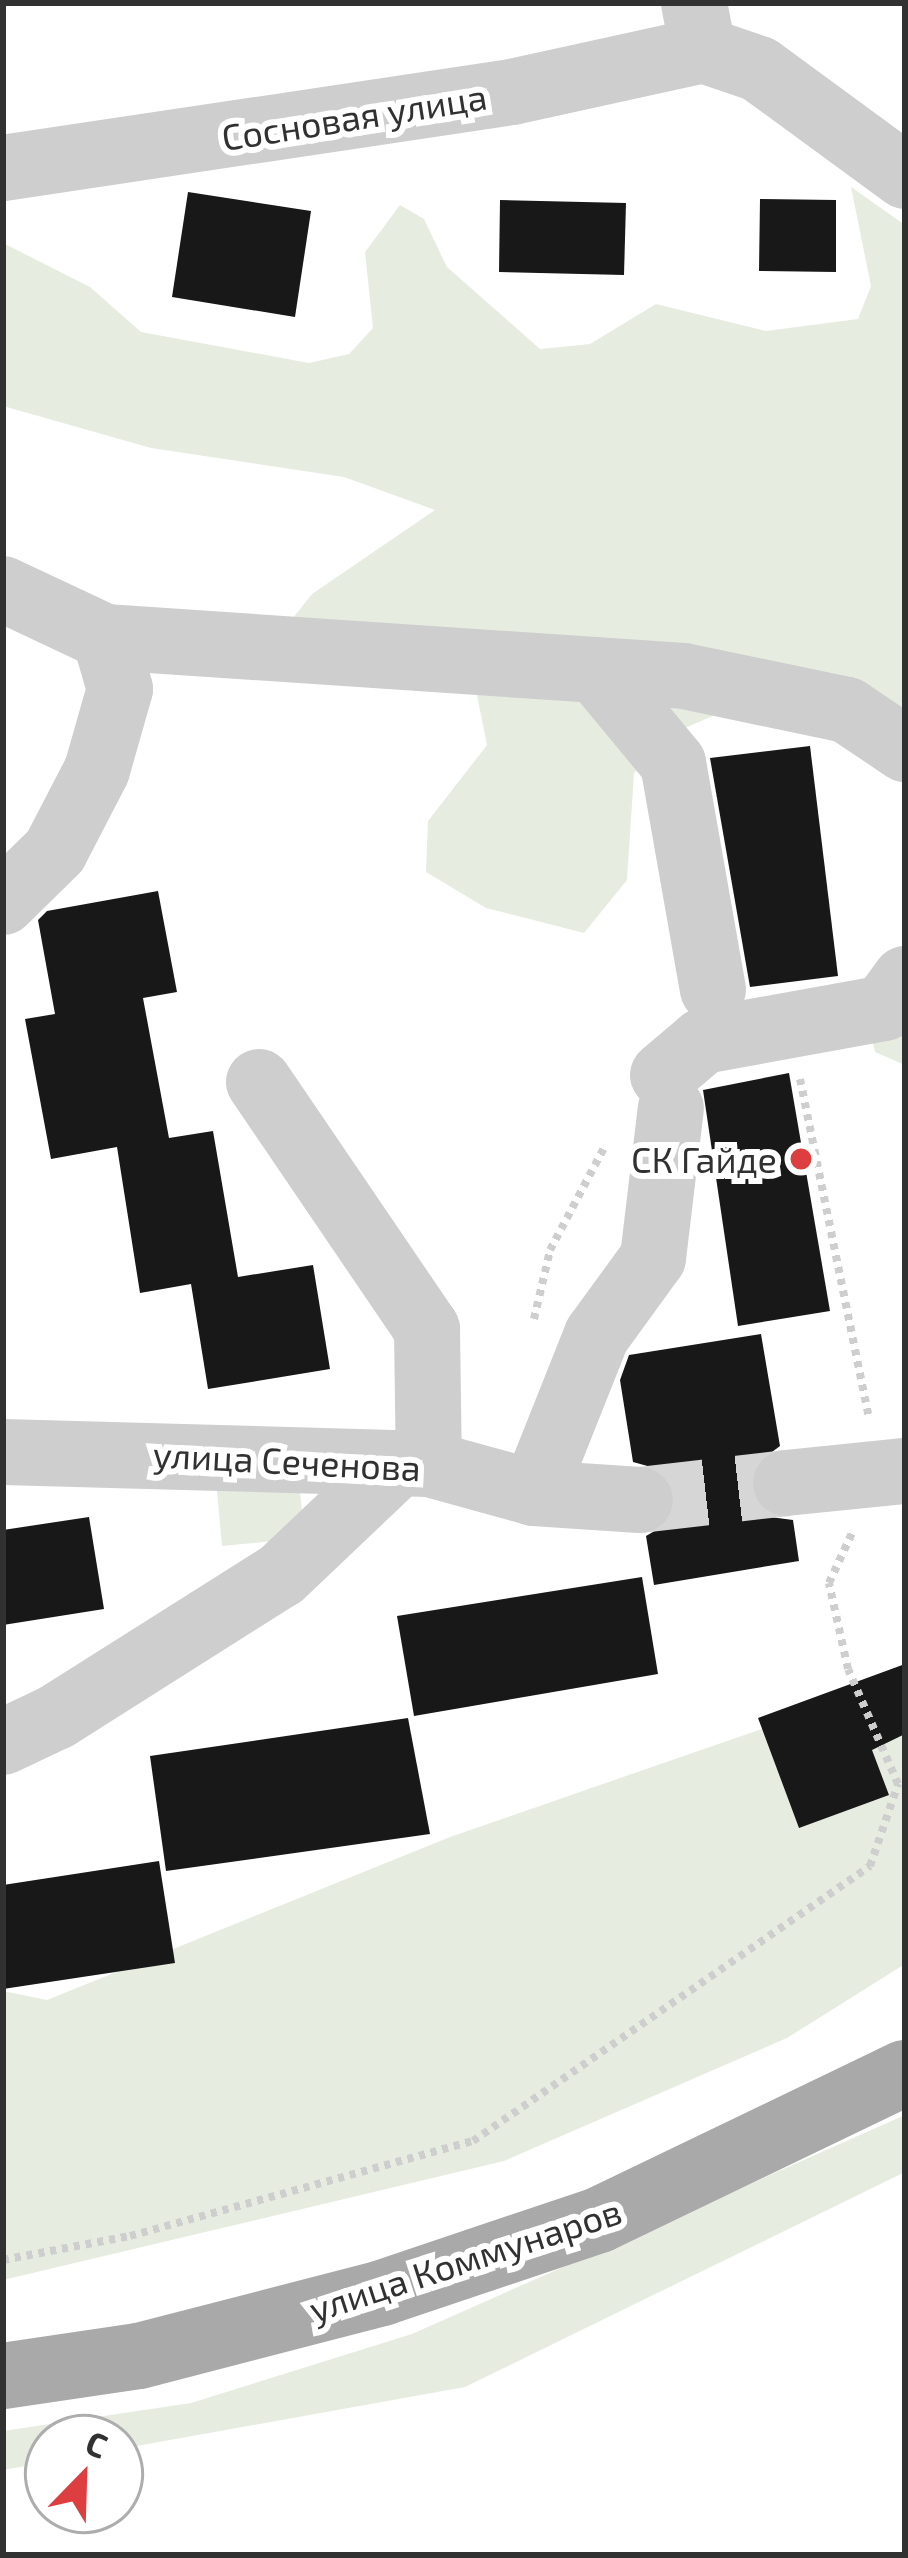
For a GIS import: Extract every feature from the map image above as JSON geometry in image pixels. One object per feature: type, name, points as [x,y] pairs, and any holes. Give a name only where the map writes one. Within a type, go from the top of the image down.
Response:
[{"type":"main road","name":"улица Коммунаров","points":[[3,2376],[139,2356],[447,2271],[599,2220],[905,2073]]},
{"type":"street","name":"Сосновая улица","points":[[3,169],[512,92],[699,27],[905,176]]},
{"type":"street","points":[[3,589],[105,637],[684,676],[847,710],[905,749]]},
{"type":"street","points":[[3,902],[55,850],[97,770],[120,689],[105,637]]},
{"type":"street","points":[[596,670],[673,763],[713,989]]},
{"type":"street","points":[[534,1493],[597,1335],[653,1258],[667,1092],[703,1041],[884,1007],[905,979]]},
{"type":"street","points":[[3,1742],[56,1717],[281,1575],[412,1466],[427,1329],[259,1082]]},
{"type":"street","name":"улица Сеченова","points":[[3,1452],[412,1466],[534,1493],[640,1500]]},
{"type":"street","points":[[786,1484],[892,1472]]},
{"type":"path","points":[[3,2260],[130,2236],[473,2140],[870,1866],[898,1784],[848,1669],[829,1583],[892,1472],[797,1066]]},
{"type":"shaded area","points":[[851,187],[905,225],[905,713],[743,703],[678,731],[634,773],[627,880],[584,933],[486,908],[426,872],[428,821],[487,745],[477,695],[281,633],[312,594],[435,510],[344,477],[151,448],[3,406],[3,243],[90,287],[141,332],[309,363],[349,354],[373,328],[365,252],[400,205],[424,219],[447,267],[540,349],[590,344],[656,304],[766,331],[858,319],[871,286]]},
{"type":"shaded area","points":[[905,1013],[905,1065],[875,1052],[869,1027]]},
{"type":"shaded area","points":[[299,1483],[305,1538],[222,1546],[217,1491]]},
{"type":"shaded area","points":[[905,1705],[905,1964],[787,2038],[504,2161],[3,2280],[3,1991],[47,2000],[450,1837],[799,1716]]},
{"type":"shaded area","points":[[905,2115],[905,2172],[465,2387],[144,2445],[144,2414],[117,2414],[191,2403],[412,2334]]},
{"type":"shaded area","points":[[24,2428],[24,2466],[3,2470],[3,2431]]},
{"type":"building","points":[[188,192],[311,211],[295,317],[172,297]]},
{"type":"building","points":[[760,199],[836,200],[836,272],[759,271]]},
{"type":"building","points":[[500,200],[626,203],[624,275],[499,272]]},
{"type":"building","points":[[810,746],[838,976],[750,987],[710,758]]},
{"type":"building","points":[[158,891],[177,992],[143,998],[169,1138],[213,1131],[238,1277],[313,1265],[330,1369],[208,1389],[191,1284],[140,1293],[117,1147],[51,1159],[25,1019],[55,1014],[38,920],[47,911]]},
{"type":"building","points":[[789,1073],[830,1311],[738,1326],[703,1090]]},
{"type":"building","points":[[761,1334],[780,1446],[752,1467],[749,1488],[770,1517],[793,1520],[799,1561],[654,1585],[646,1536],[670,1522],[677,1501],[662,1470],[633,1462],[620,1380],[629,1355]]},
{"type":"building","points":[[89,1517],[104,1609],[3,1625],[3,1530]]},
{"type":"building","points":[[642,1577],[658,1674],[414,1716],[397,1616]]},
{"type":"building","points":[[905,1664],[905,1734],[872,1750],[889,1795],[799,1828],[758,1718]]},
{"type":"building","points":[[408,1718],[430,1834],[166,1871],[150,1756]]},
{"type":"building","points":[[159,1861],[175,1963],[3,1989],[3,1885]]},
{"type":"tunnel","points":[[640,1500],[786,1483]]},
{"type":"place","name":"СК Гайде","points":[[801,1159]]}]
